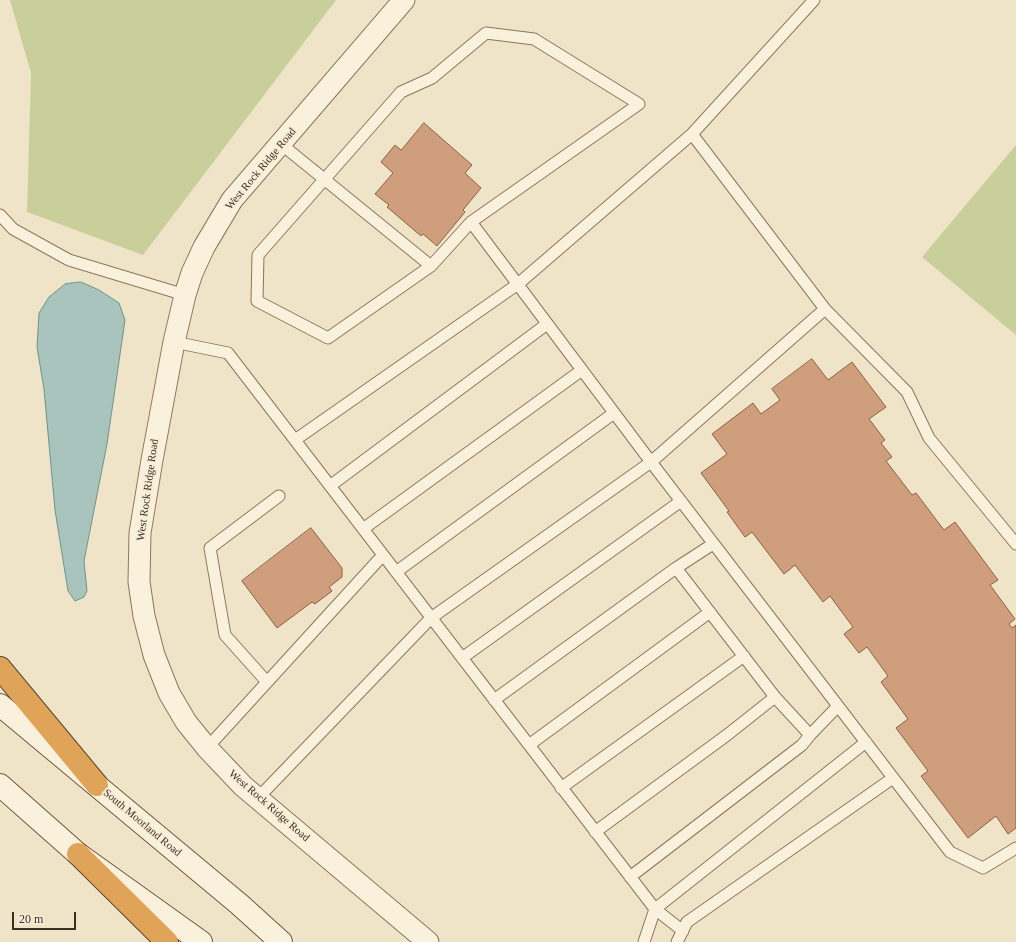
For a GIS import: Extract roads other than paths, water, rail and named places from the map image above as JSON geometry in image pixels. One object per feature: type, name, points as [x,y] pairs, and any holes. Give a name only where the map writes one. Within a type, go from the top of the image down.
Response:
[{"type":"highway","points":[[0,668],[97,785]]},
{"type":"highway","points":[[78,854],[166,942]]},
{"type":"main road","name":"South Moorland Road","points":[[0,706],[97,785],[282,942]]},
{"type":"main road","points":[[0,785],[78,854],[201,942]]},
{"type":"street","name":"West Rock Ridge Road","points":[[404,0],[229,206],[204,247],[192,273],[185,295],[174,342],[152,460],[140,533],[139,582],[144,616],[154,655],[169,692],[186,722],[207,748],[243,786],[428,942]]},
{"type":"lane","points":[[295,440],[518,284],[692,134],[814,0]]},
{"type":"lane","points":[[486,33],[534,39],[639,104],[471,222],[431,266],[328,338],[257,301],[258,255],[324,179],[401,92],[432,78],[486,33]]},
{"type":"lane","points":[[692,134],[824,309],[907,392],[929,438],[1016,544]]},
{"type":"lane","points":[[281,144],[431,266]]},
{"type":"lane","points":[[0,215],[13,229],[69,260],[185,295]]},
{"type":"lane","points":[[471,222],[614,414],[950,852],[983,868],[1016,848]]},
{"type":"lane","points":[[258,798],[431,618],[651,462],[824,309]]},
{"type":"lane","points":[[330,486],[547,324]]},
{"type":"lane","points":[[174,342],[228,353],[655,909],[683,931]]},
{"type":"lane","points":[[363,529],[582,370]]},
{"type":"lane","points":[[396,572],[614,414]]},
{"type":"lane","points":[[267,682],[225,635],[210,548],[279,496]]},
{"type":"lane","points":[[462,658],[681,501]]},
{"type":"lane","points":[[494,700],[676,568],[713,544]]},
{"type":"lane","points":[[207,748],[383,555]]},
{"type":"lane","points":[[676,568],[776,697],[810,735]]},
{"type":"lane","points":[[529,745],[710,612]]},
{"type":"lane","points":[[561,788],[744,656]]},
{"type":"lane","points":[[596,832],[776,697]]},
{"type":"lane","points":[[630,877],[802,745],[838,706]]},
{"type":"lane","points":[[644,942],[655,909],[866,742]]},
{"type":"lane","points":[[677,942],[687,922],[893,778]]},
{"type":"water","points":[[81,282],[99,290],[119,303],[125,320],[107,444],[84,561],[87,591],[84,597],[75,601],[68,591],[55,510],[44,389],[37,347],[39,313],[49,297],[65,284]]}]
